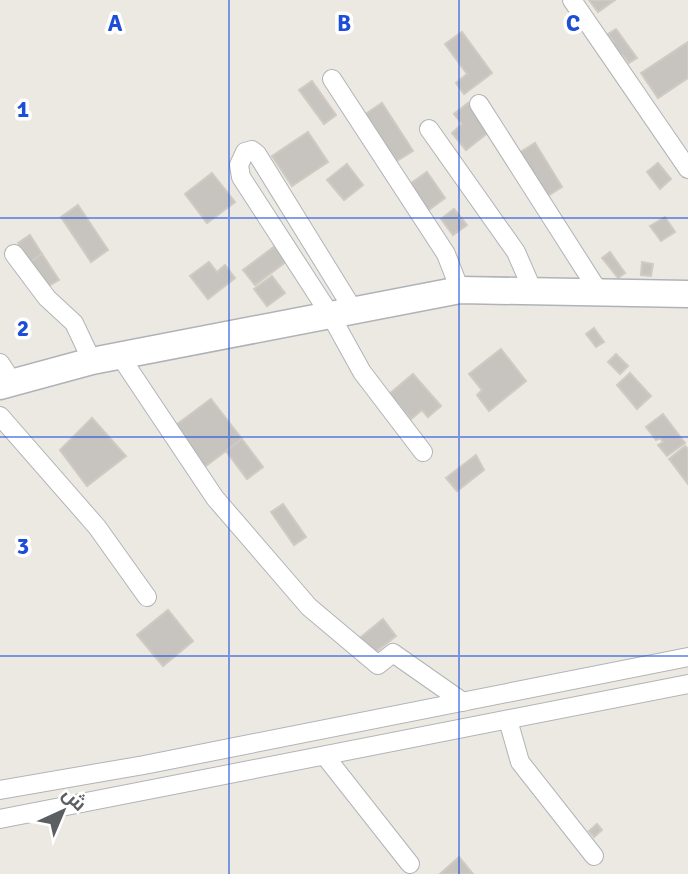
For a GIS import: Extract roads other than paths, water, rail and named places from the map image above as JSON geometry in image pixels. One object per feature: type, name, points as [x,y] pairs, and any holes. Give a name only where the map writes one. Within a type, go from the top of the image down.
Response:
[{"type":"main road","points":[[4,377],[460,290],[688,293]]},
{"type":"street","points":[[572,0],[688,169]]},
{"type":"street","points":[[332,79],[446,254],[460,290]]},
{"type":"street","points":[[479,104],[599,292]]},
{"type":"street","points":[[429,129],[516,252],[533,291]]},
{"type":"street","points":[[342,313],[240,177],[239,164],[249,150],[257,154],[342,313],[362,372],[423,452]]},
{"type":"street","points":[[14,254],[47,298],[74,323],[92,361]]},
{"type":"street","points":[[120,356],[215,498],[309,607],[378,665],[393,653],[463,702]]},
{"type":"street","points":[[0,416],[97,527],[147,597]]},
{"type":"street","points":[[0,790],[144,765],[688,657]]},
{"type":"street","points":[[0,819],[688,684]]},
{"type":"street","points":[[508,720],[520,762],[594,856]]},
{"type":"street","points":[[325,756],[410,864]]}]
